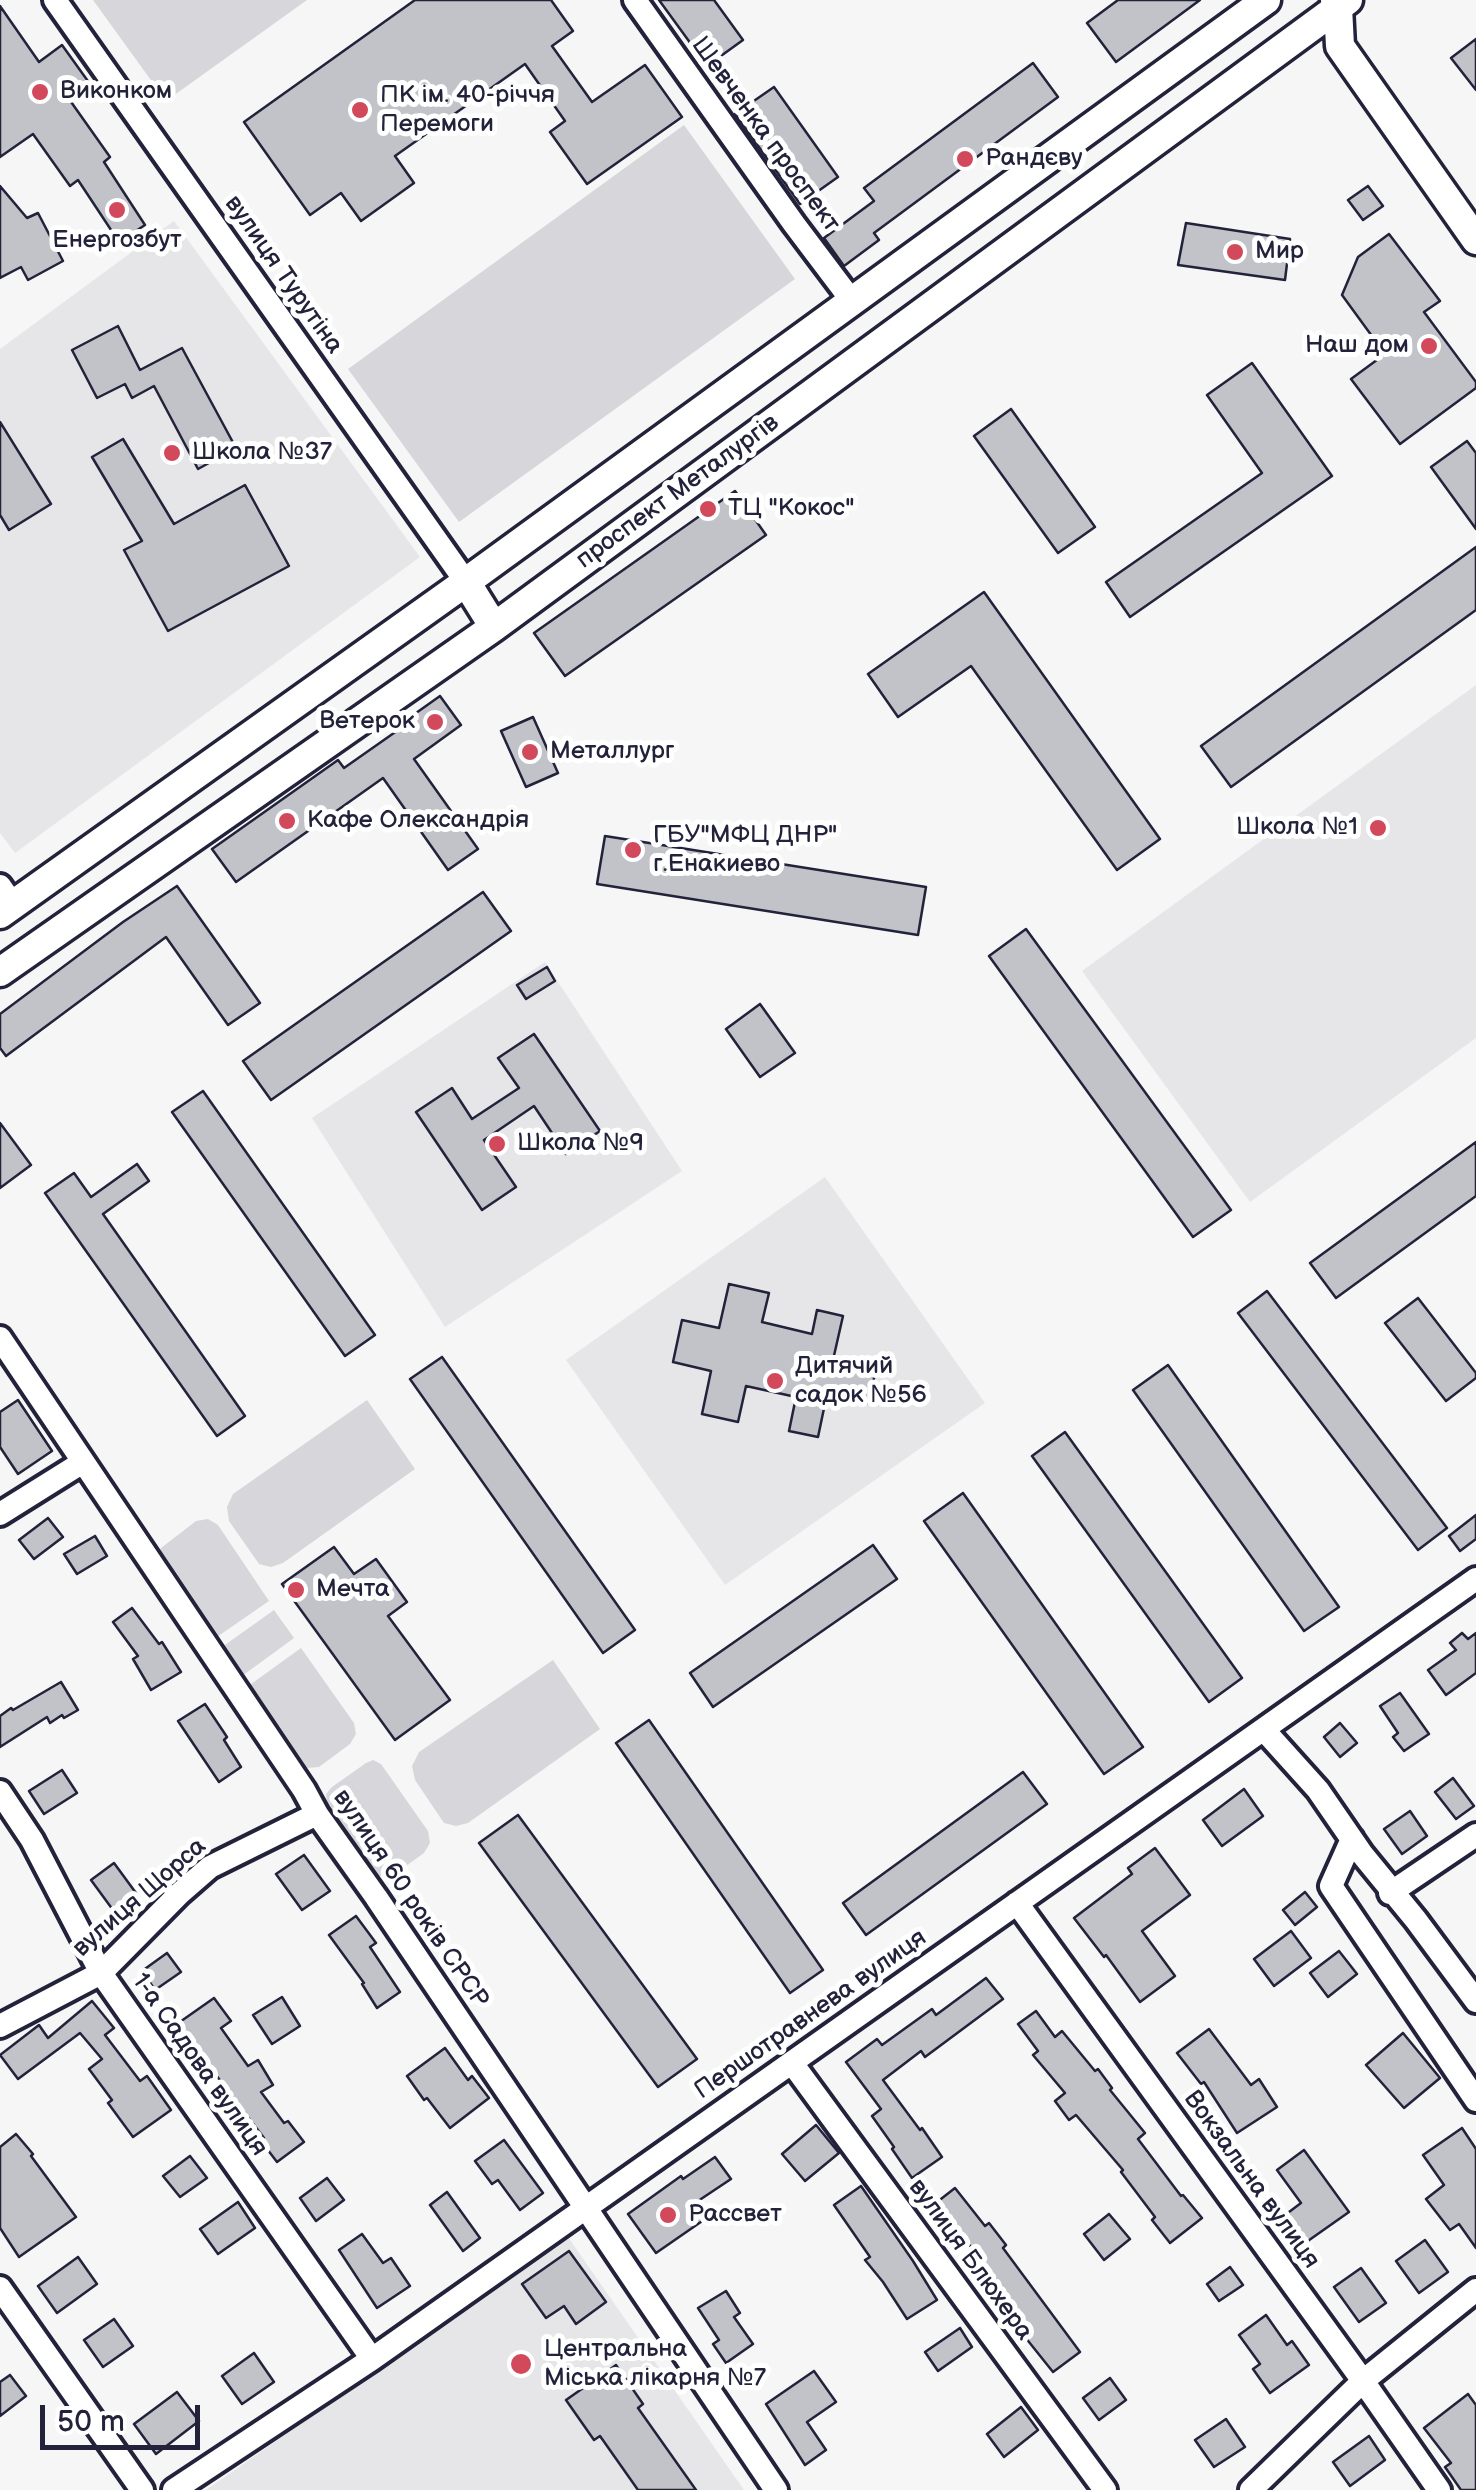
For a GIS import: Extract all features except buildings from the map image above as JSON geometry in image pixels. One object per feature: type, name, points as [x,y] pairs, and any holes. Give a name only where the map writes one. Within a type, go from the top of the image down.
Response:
[{"type":"street","name":"вулиця Турутіна","points":[[55,0],[466,582]]},
{"type":"street","name":"Шевченка проспект","points":[[634,0],[852,301]]},
{"type":"street","name":"проспект Металургів","points":[[4,902],[466,582],[1263,1]]},
{"type":"street","points":[[1263,1],[1299,36],[1340,46]]},
{"type":"street","name":"проспект Металургів","points":[[5,960],[494,626],[1299,36],[1340,2]]},
{"type":"street","points":[[1340,2],[1340,46],[1476,240]]},
{"type":"street","points":[[466,582],[494,626]]},
{"type":"street","name":"вулиця 60 років СРСР","points":[[0,1338],[317,1814],[776,2490]]},
{"type":"street","points":[[0,1514],[83,1462]]},
{"type":"street","name":"Першотравнева вулиця","points":[[174,2490],[372,2359],[1476,1580]]},
{"type":"street","points":[[1264,1730],[1318,1790],[1476,2001]]},
{"type":"street","name":"1-а Садова вулиця","points":[[0,1792],[32,1840],[102,1973],[372,2359]]},
{"type":"street","name":"вулиця Щорса","points":[[0,2026],[102,1973],[178,1894],[210,1867],[317,1814]]},
{"type":"street","points":[[1392,1892],[1476,1835]]},
{"type":"street","points":[[1352,1839],[1330,1886],[1476,2100]]},
{"type":"street","name":"Вокзальна вулиця","points":[[1017,1903],[1439,2490]]},
{"type":"street","name":"вулиця Блюхера","points":[[792,2062],[1105,2490]]},
{"type":"street","points":[[0,2288],[142,2490]]},
{"type":"street","points":[[1251,2490],[1363,2381],[1476,2290]]},
{"type":"shaded area","points":[[93,0],[307,0],[166,101]]},
{"type":"shaded area","points":[[684,125],[795,279],[459,522],[348,369]]},
{"type":"shaded area","name":"Школа №37","points":[[174,221],[420,557],[15,853],[0,833],[0,349]]},
{"type":"shaded area","name":"Школа №1","points":[[1476,685],[1476,1038],[1250,1202],[1082,971]]},
{"type":"shaded area","name":"Школа №9","points":[[545,962],[682,1171],[445,1327],[312,1118]]},
{"type":"shaded area","name":"Дитячий садок №56","points":[[825,1177],[985,1403],[725,1585],[566,1360]]},
{"type":"shaded area","points":[[367,1400],[415,1469],[283,1563],[271,1567],[259,1564],[229,1521],[227,1507],[233,1494]]},
{"type":"shaded area","points":[[208,1519],[218,1525],[269,1601],[214,1639],[158,1554],[196,1521]]},
{"type":"shaded area","points":[[274,1610],[294,1638],[242,1676],[222,1647]]},
{"type":"shaded area","points":[[301,1648],[354,1723],[356,1734],[350,1744],[319,1767],[306,1768],[299,1762],[247,1687]]},
{"type":"shaded area","points":[[553,1660],[600,1729],[468,1823],[444,1823],[415,1780],[412,1766],[419,1752]]},
{"type":"shaded area","points":[[373,1760],[381,1764],[428,1831],[430,1843],[424,1853],[392,1876],[380,1876],[373,1871],[327,1804],[326,1794],[332,1787]]},
{"type":"shaded area","name":"Центральна Міська лікарня №7","points":[[568,2237],[744,2490],[206,2490]]},
{"type":"place","name":"Виконком","points":[[40,92]]},
{"type":"place","name":"ПК ім. 40-річчя Перемоги","points":[[360,110]]},
{"type":"place","name":"Рандєву","points":[[965,159]]},
{"type":"place","name":"Енергозбут","points":[[117,210]]},
{"type":"place","name":"Мир","points":[[1235,252]]},
{"type":"place","name":"Наш дом","points":[[1429,346]]},
{"type":"place","name":"Школа №37","points":[[172,453]]},
{"type":"place","name":"ТЦ \"Кокос\"","points":[[708,509]]},
{"type":"place","name":"Ветерок","points":[[435,722]]},
{"type":"place","name":"Металлург","points":[[530,752]]},
{"type":"place","name":"Кафе Олександрія","points":[[287,821]]},
{"type":"place","name":"Школа №1","points":[[1378,828]]},
{"type":"place","name":"ГБУ\"МФЦ ДНР\" г.Енакиево","points":[[633,850]]},
{"type":"place","name":"Школа №9","points":[[497,1144]]},
{"type":"place","name":"Дитячий садок №56","points":[[775,1381]]},
{"type":"place","name":"Мечта","points":[[296,1590]]},
{"type":"place","name":"Рассвет","points":[[668,2215]]},
{"type":"place","name":"Центральна Міська лікарня №7","points":[[521,2364]]}]
